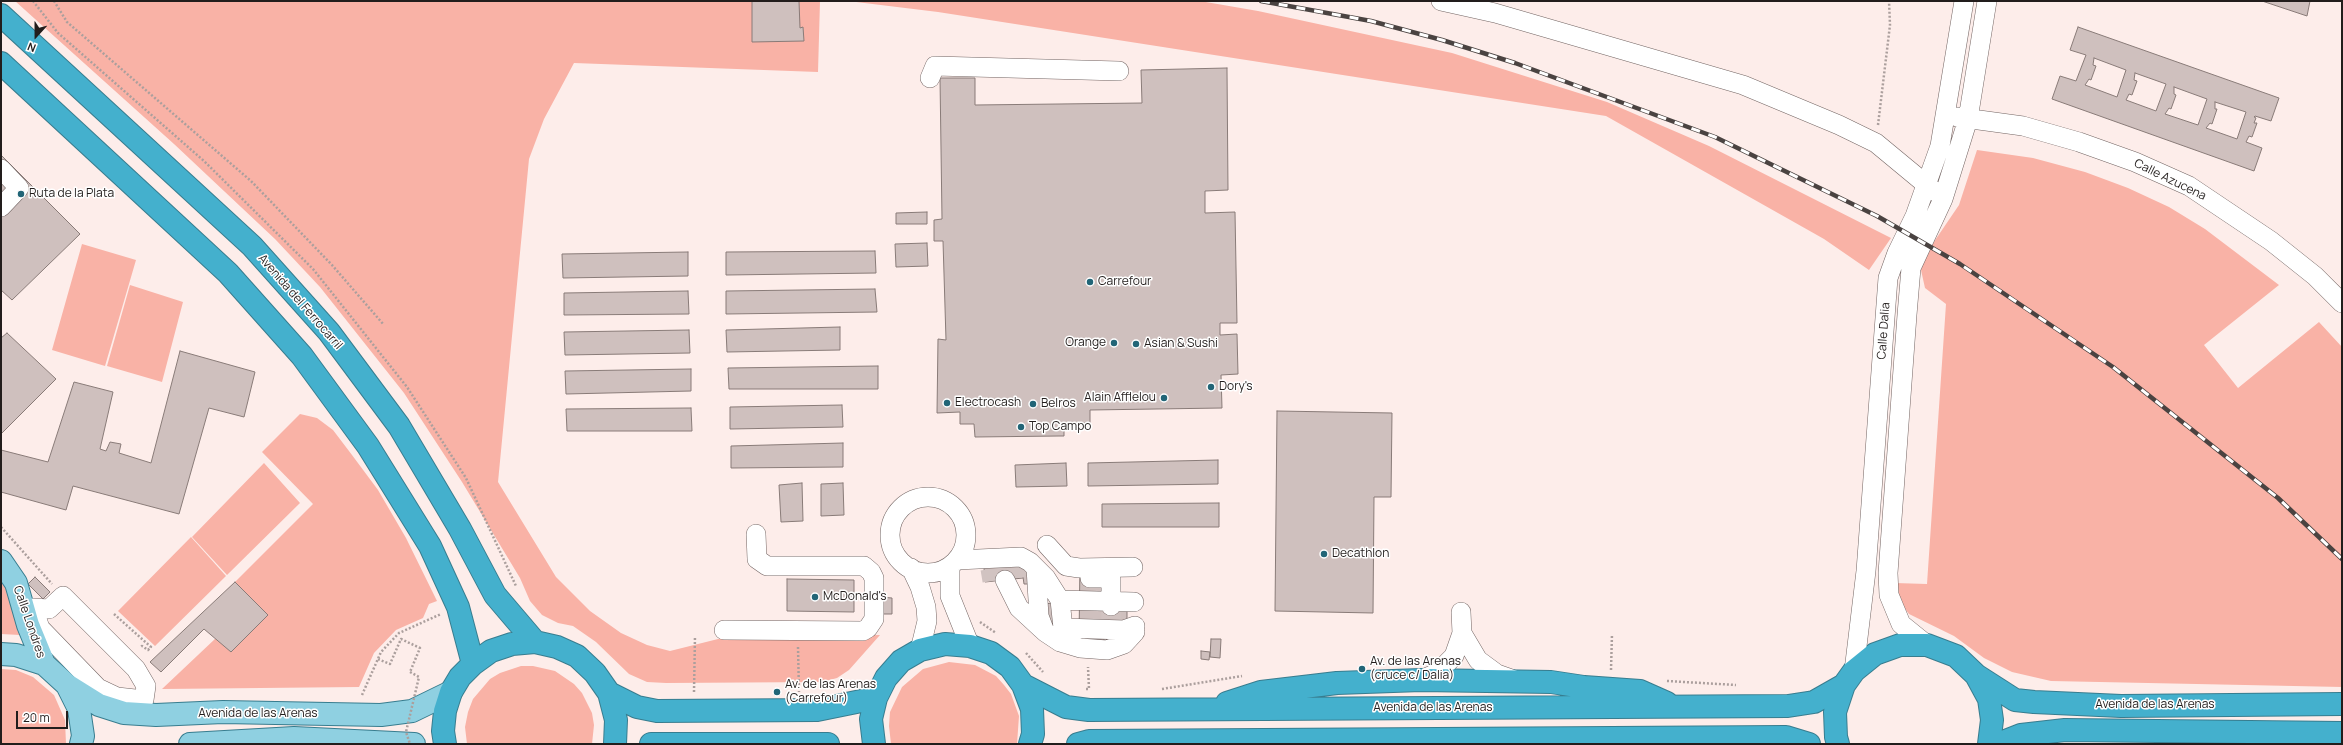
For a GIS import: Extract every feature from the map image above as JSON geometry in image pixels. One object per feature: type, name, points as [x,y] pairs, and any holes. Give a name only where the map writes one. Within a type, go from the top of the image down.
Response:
[{"type":"highway","name":"Avenida del Ferrocarril","points":[[1,15],[252,246],[329,332],[399,426],[460,530],[495,595],[535,642]]},
{"type":"highway","points":[[1,63],[228,273],[302,356],[368,446],[430,546],[458,607],[472,664]]},
{"type":"highway","points":[[445,744],[443,731],[445,711],[451,692],[460,676],[472,664],[491,651],[512,644],[535,642],[557,647],[577,656],[595,673],[609,693],[616,720],[615,744]]},
{"type":"highway","points":[[874,744],[872,719],[876,698],[886,678],[901,661],[920,650],[945,644],[970,646],[991,653],[1010,667],[1023,686],[1032,709],[1033,734],[1030,744]]},
{"type":"highway","name":"Avenida de las Arenas","points":[[1023,686],[1066,707],[1089,710],[1788,706],[1814,702],[1849,678],[1875,654],[1900,645],[1927,645]]},
{"type":"highway","points":[[1927,645],[1956,656],[1976,675],[1989,699],[1992,720],[1989,744]]},
{"type":"highway","name":"Avenida de las Arenas","points":[[1976,675],[2015,700],[2034,702],[2121,706],[2342,704]]},
{"type":"highway","points":[[1838,744],[1836,737],[1835,712],[1849,678]]},
{"type":"highway","points":[[1203,710],[1262,692],[1337,683],[1421,680],[1515,681],[1640,691],[1676,707]]},
{"type":"highway","points":[[609,693],[644,708],[657,711],[817,710],[876,698]]},
{"type":"highway","points":[[1998,744],[2021,735],[2065,730],[2342,733]]},
{"type":"highway","points":[[1078,744],[1097,741],[1778,737],[1786,737],[1808,744]]},
{"type":"highway","points":[[651,744],[828,744]]},
{"type":"main road","name":"Calle Londres","points":[[1,561],[16,582],[28,625],[44,664]]},
{"type":"main road","points":[[1,654],[16,655],[44,664],[67,685],[80,709],[83,736],[81,744]]},
{"type":"main road","name":"Avenida de las Arenas","points":[[67,685],[99,705],[124,714],[381,715],[411,701],[451,692]]},
{"type":"main road","name":"Avenida de las Arenas","points":[[190,744],[294,738],[414,744]]},
{"type":"street","points":[[1441,1],[1495,13],[1743,85],[1839,125],[1876,143],[1943,199]]},
{"type":"street","name":"Calle Dalia","points":[[1849,678],[1866,571],[1888,278],[1897,253],[1915,216],[1940,146],[1964,1]]},
{"type":"street","name":"Calle Dalia","points":[[1927,645],[1901,624],[1889,595],[1888,573],[1911,268],[1943,199],[1968,119],[1987,1]]},
{"type":"street","points":[[930,78],[935,66],[1119,71]]},
{"type":"street","name":"Calle Azucena","points":[[1945,114],[1968,119],[2023,126],[2079,142],[2135,162],[2189,186],[2228,210],[2271,241],[2315,276],[2342,303]]},
{"type":"street","points":[[1,169],[19,188],[1,207]]},
{"type":"street","points":[[920,650],[927,621],[926,607],[920,587],[911,568],[895,554],[891,544],[891,526],[899,510],[907,503],[922,498],[938,498],[948,502],[963,519],[966,539],[964,548],[954,563],[950,596],[970,646]]},
{"type":"street","points":[[724,630],[863,631],[868,628],[874,619],[874,578],[871,572],[864,566],[767,566],[757,559],[756,534]]},
{"type":"street","points":[[1047,545],[1066,566],[1079,568],[1133,567]]},
{"type":"street","points":[[911,568],[931,573],[954,563],[1022,557],[1041,573],[1060,600],[1063,628],[1134,602]]},
{"type":"street","points":[[1041,573],[1111,578],[1110,612]]},
{"type":"street","points":[[1041,573],[1039,616],[1045,632]]},
{"type":"street","points":[[1005,580],[1019,608],[1045,632],[1071,647],[1100,650],[1118,647],[1135,629],[1129,629],[1110,612],[1060,600]]},
{"type":"street","points":[[63,596],[136,669],[146,686],[144,700],[118,697],[98,688],[40,628],[33,608],[49,609],[63,596]]},
{"type":"street","points":[[1421,680],[1437,673],[1448,664],[1454,656],[1462,633],[1461,612]]},
{"type":"street","points":[[1462,633],[1478,660],[1497,674],[1515,681]]},
{"type":"path","points":[[54,1],[67,22],[251,181],[332,265],[384,325]]},
{"type":"path","points":[[1876,143],[1890,25],[1889,1]]},
{"type":"path","points":[[1,527],[63,596]]},
{"type":"path","points":[[362,695],[381,652],[399,633],[443,613],[444,619]]},
{"type":"path","points":[[114,614],[151,647],[148,650],[142,646],[139,650],[135,645]]},
{"type":"path","points":[[798,631],[800,710]]},
{"type":"path","points":[[1611,678],[1612,634]]},
{"type":"path","points":[[693,711],[695,636]]},
{"type":"path","points":[[378,659],[390,664],[401,639],[420,648],[410,672],[419,677],[411,701],[406,732],[410,744]]},
{"type":"path","points":[[1088,669],[1089,689]]},
{"type":"path","points":[[411,701],[418,689]]},
{"type":"path","points":[[354,695],[368,695]]},
{"type":"shaded area","points":[[15,1],[820,1],[818,72],[574,63],[544,119],[529,159],[498,482],[556,577],[590,611],[621,633],[647,645],[670,651],[718,639],[880,635],[849,670],[837,678],[822,682],[647,682],[629,674],[596,642],[573,626],[558,623],[542,615],[530,601],[520,578],[462,482],[404,393],[320,287],[275,239],[174,144]]},
{"type":"shaded area","points":[[848,1],[1200,1],[1258,11],[1452,53],[1607,102],[1709,146],[1891,238],[1869,270],[1824,239],[1606,116],[938,12]]},
{"type":"shaded area","points":[[1977,150],[2033,158],[2085,172],[2128,188],[2169,207],[2205,229],[2279,285],[2204,345],[2238,388],[2319,322],[2342,347],[2342,687],[2051,681],[2012,672],[1984,658],[1954,636],[1909,614],[1899,601],[1895,583],[1927,584],[1946,304],[1925,288],[1921,270],[1925,255],[1959,205]]},
{"type":"shaded area","points":[[82,244],[136,260],[105,366],[52,350]]},
{"type":"shaded area","points":[[130,285],[183,302],[162,382],[107,366]]},
{"type":"shaded area","points":[[300,414],[317,418],[333,430],[378,490],[406,538],[437,601],[429,604],[423,618],[396,630],[374,653],[359,687],[162,689],[216,638],[268,615],[235,582],[313,504],[262,452]]},
{"type":"shaded area","points":[[264,463],[300,503],[227,575],[192,537]]},
{"type":"shaded area","points":[[191,537],[226,576],[155,646],[118,611]]},
{"type":"shaded area","points":[[1,565],[12,606],[20,635],[1,634]]},
{"type":"shaded area","points":[[949,662],[975,665],[996,676],[1004,685],[1011,694],[1019,716],[1017,744],[891,744],[889,726],[890,712],[902,687],[923,669]]},
{"type":"shaded area","points":[[521,666],[533,666],[555,671],[574,684],[582,693],[592,713],[594,725],[592,744],[467,744],[465,727],[468,712],[473,699],[490,679],[500,673]]},
{"type":"shaded area","points":[[1,669],[16,670],[33,677],[54,695],[65,720],[66,744],[1,744]]},
{"type":"building","points":[[752,1],[799,1],[800,28],[803,27],[804,41],[752,42]]},
{"type":"building","points":[[2262,1],[2310,1],[2307,16]]},
{"type":"building","points":[[2078,27],[2279,98],[2271,121],[2255,116],[2254,117],[2256,118],[2254,123],[2257,123],[2252,137],[2249,136],[2246,142],[2262,148],[2254,171],[2052,99],[2060,76],[2076,81],[2086,55],[2070,50]],"holes":[[[2094,58],[2126,70],[2117,97],[2085,85],[2089,79],[2091,80],[2096,66],[2093,65]],[[2135,73],[2166,84],[2156,111],[2126,100],[2129,94],[2132,95],[2137,81],[2134,80]],[[2174,87],[2207,99],[2198,125],[2165,114],[2169,108],[2171,109],[2176,95],[2174,94]],[[2215,102],[2246,112],[2237,139],[2206,128],[2210,123],[2212,124],[2217,109],[2215,109]]]},
{"type":"building","name":"Carrefour","points":[[1227,68],[1228,190],[1205,191],[1205,213],[1235,212],[1237,323],[1220,323],[1220,335],[1237,334],[1238,374],[1221,375],[1222,408],[1090,410],[1090,423],[1064,423],[1064,436],[975,437],[974,424],[960,424],[960,412],[937,413],[938,339],[946,340],[943,241],[934,241],[934,220],[942,219],[940,78],[975,78],[975,105],[1142,103],[1141,70]]},
{"type":"building","name":"Ruta de la Plata","points":[[1,155],[80,234],[12,300],[1,290]]},
{"type":"building","points":[[927,212],[927,224],[896,224],[896,213]]},
{"type":"building","points":[[927,243],[928,266],[896,267],[895,244]]},
{"type":"building","points":[[875,251],[876,273],[726,275],[726,252]]},
{"type":"building","points":[[688,252],[688,276],[563,278],[562,254]]},
{"type":"building","points":[[875,289],[877,312],[726,314],[726,291]]},
{"type":"building","points":[[688,291],[689,314],[564,315],[564,293]]},
{"type":"building","points":[[840,327],[840,350],[727,352],[726,330]]},
{"type":"building","points":[[689,330],[690,353],[565,355],[564,332]]},
{"type":"building","points":[[7,333],[56,379],[1,434],[1,338]]},
{"type":"building","points":[[180,351],[255,372],[244,417],[209,408],[179,514],[73,486],[66,510],[1,492],[1,450],[48,462],[74,382],[113,392],[100,449],[106,451],[110,442],[121,444],[119,453],[151,463]]},
{"type":"building","points":[[878,366],[878,389],[729,389],[728,368]]},
{"type":"building","points":[[691,369],[691,391],[566,394],[565,371]]},
{"type":"building","points":[[842,405],[843,427],[730,429],[730,407]]},
{"type":"building","points":[[691,408],[692,431],[567,431],[566,409]]},
{"type":"building","name":"Decathlon","points":[[1277,411],[1392,413],[1391,497],[1374,497],[1373,613],[1275,611]]},
{"type":"building","points":[[843,443],[843,467],[731,468],[731,446]]},
{"type":"building","points":[[1218,460],[1218,484],[1088,486],[1088,463]]},
{"type":"building","points":[[1066,463],[1067,486],[1016,487],[1015,465]]},
{"type":"building","points":[[802,483],[803,521],[781,522],[779,485]]},
{"type":"building","points":[[843,483],[844,515],[821,516],[821,484]]},
{"type":"building","points":[[1219,503],[1219,527],[1102,527],[1102,504]]},
{"type":"building","points":[[1080,559],[1105,559],[1104,641],[1079,641]]},
{"type":"building","points":[[1022,564],[1023,578],[985,582],[984,568]]},
{"type":"building","points":[[1022,570],[1029,570],[1031,584],[1024,584]]},
{"type":"building","points":[[35,577],[50,592],[43,599],[28,584]]},
{"type":"building","points":[[787,579],[854,580],[854,612],[787,611]]},
{"type":"building","points":[[235,582],[268,615],[231,652],[204,629],[161,672],[150,662]]},
{"type":"building","points":[[880,597],[892,598],[892,614],[880,614]]},
{"type":"building","points":[[1052,603],[1057,625],[1050,626],[1045,604]]},
{"type":"building","points":[[1104,606],[1117,608],[1117,622],[1104,622]]},
{"type":"building","points":[[1117,608],[1127,608],[1127,621],[1117,621]]},
{"type":"building","points":[[1211,639],[1221,639],[1220,658],[1210,657]]},
{"type":"building","points":[[1201,651],[1210,652],[1209,660],[1201,659]]},
{"type":"tunnel","points":[[1016,566],[1017,578]]},
{"type":"tunnel","points":[[990,569],[992,581]]},
{"type":"tunnel","points":[[1111,606],[1111,622]]},
{"type":"railway","points":[[1261,1],[1371,21],[1442,40],[1515,63],[1715,137],[1877,216],[1960,264],[2113,367],[2278,498],[2342,559]]},
{"type":"place","name":"Ruta de la Plata","points":[[21,194]]},
{"type":"place","name":"Carrefour","points":[[1090,282]]},
{"type":"place","name":"Orange","points":[[1114,343]]},
{"type":"place","name":"Asian & Sushi","points":[[1136,344]]},
{"type":"place","name":"Dory's","points":[[1211,387]]},
{"type":"place","name":"Alain Afflelou","points":[[1164,398]]},
{"type":"place","name":"Electrocash","points":[[947,403]]},
{"type":"place","name":"Belros","points":[[1033,404]]},
{"type":"place","name":"Top Campo","points":[[1021,427]]},
{"type":"place","name":"Decathlon","points":[[1324,554]]},
{"type":"place","name":"McDonald's","points":[[815,597]]},
{"type":"place","name":"Av. de las Arenas (cruce c/ Dalia)","points":[[1362,669]]},
{"type":"place","name":"Av. de las Arenas (Carrefour)","points":[[777,692]]}]
